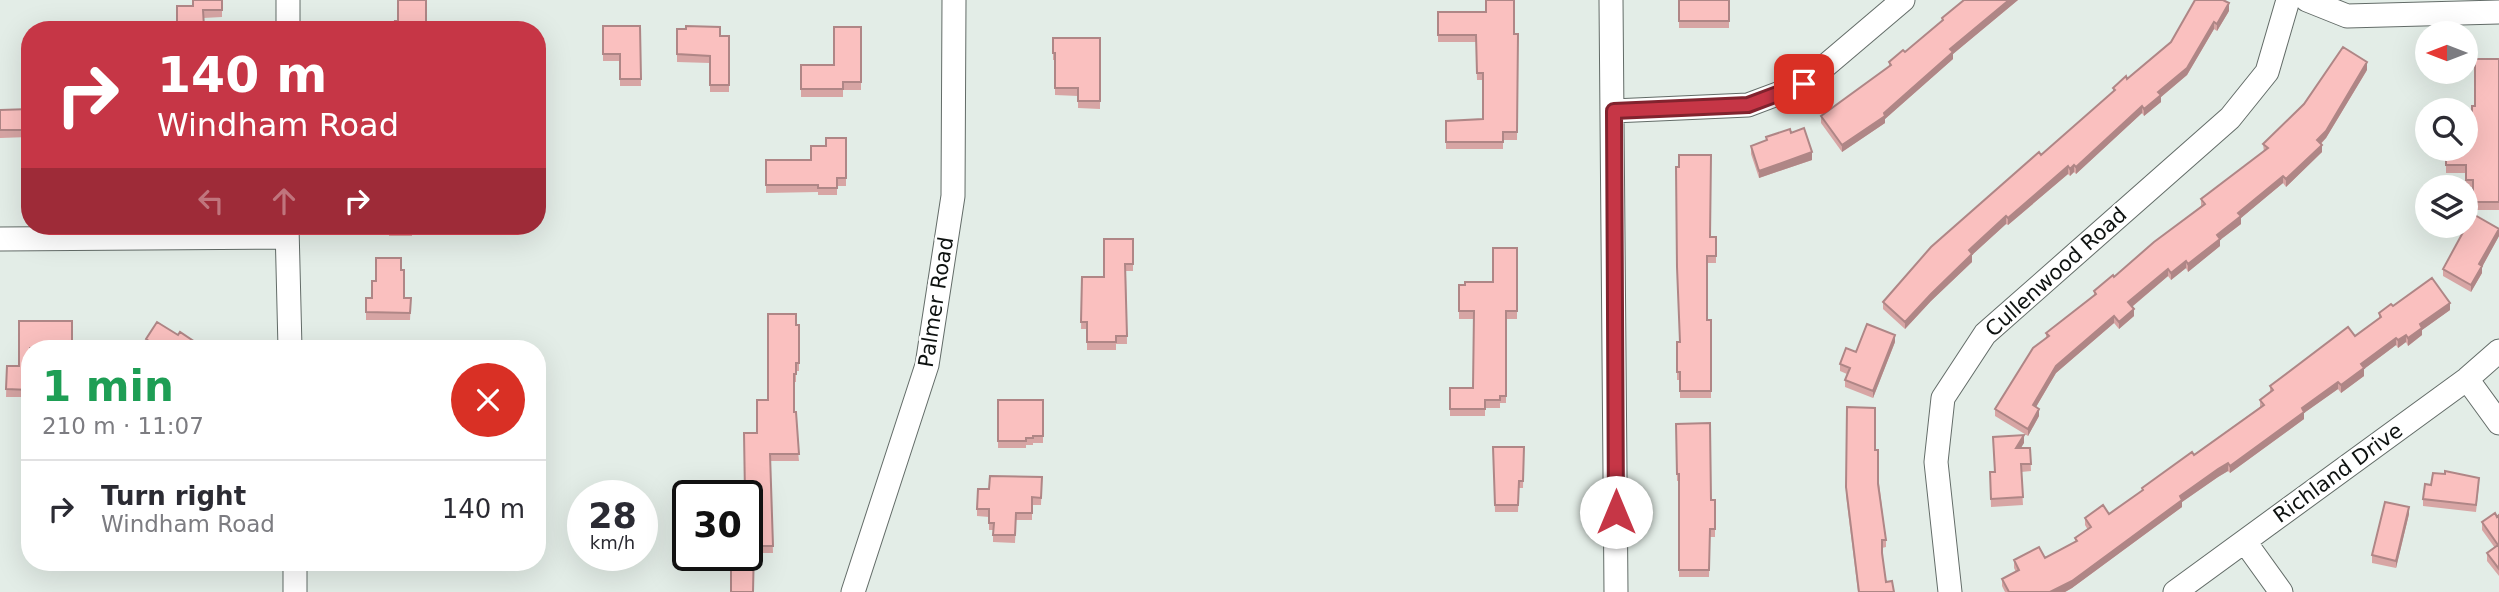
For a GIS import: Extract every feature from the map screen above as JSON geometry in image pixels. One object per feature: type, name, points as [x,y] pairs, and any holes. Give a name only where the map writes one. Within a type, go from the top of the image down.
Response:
[{"type":"street","points":[[288,0],[288,21]]},
{"type":"street","name":"Palmer Road","points":[[853,592],[928,365],[953,196],[954,0]]},
{"type":"street","points":[[1611,0],[1616,592]]},
{"type":"street","points":[[1614,111],[1748,105],[1804,84],[1903,0]]},
{"type":"street","name":"Cullenwood Road","points":[[1950,592],[1936,462],[1943,398],[1985,334],[2230,118],[2267,72],[2288,0]]},
{"type":"street","points":[[2307,0],[2347,16],[2499,12]]},
{"type":"street","points":[[0,239],[144,235]]},
{"type":"street","points":[[287,235],[290,340]]},
{"type":"street","name":"Richland Drive","points":[[2175,592],[2467,379],[2499,351]]},
{"type":"street","points":[[2467,379],[2499,423]]},
{"type":"street","points":[[2245,542],[2281,592]]},
{"type":"street","points":[[295,571],[295,592]]},
{"type":"building","points":[[193,0],[222,0],[222,10],[203,10],[204,21],[177,21],[177,6],[193,6]]},
{"type":"building","points":[[398,0],[426,0],[426,21],[398,21]]},
{"type":"building","points":[[1486,0],[1514,0],[1514,34],[1518,34],[1517,132],[1503,132],[1503,142],[1446,142],[1446,121],[1483,119],[1483,73],[1477,73],[1476,35],[1438,35],[1438,12],[1486,12]]},
{"type":"building","points":[[1679,0],[1729,0],[1729,21],[1679,21]]},
{"type":"building","points":[[1964,0],[2009,0],[1950,49],[1953,52],[1884,113],[1885,116],[1842,145],[1821,116],[1891,65],[1889,62],[1903,50],[1905,52]]},
{"type":"building","points":[[2195,0],[2223,0],[2229,3],[2217,24],[2214,22],[2187,68],[2158,92],[2161,95],[2144,109],[2142,106],[2076,167],[2074,165],[2070,169],[2068,166],[2008,218],[2006,216],[1969,250],[1972,254],[1905,322],[1883,302],[1931,247],[2039,152],[2041,155],[2115,90],[2113,88],[2126,76],[2127,79],[2171,42]]},
{"type":"building","points":[[603,26],[640,26],[641,79],[620,79],[620,54],[603,54]]},
{"type":"building","points":[[686,26],[720,27],[720,36],[729,36],[729,85],[710,85],[710,56],[677,54],[677,29],[686,29]]},
{"type":"building","points":[[834,27],[861,27],[861,82],[843,82],[843,89],[801,89],[801,65],[834,65]]},
{"type":"building","points":[[1053,38],[1100,38],[1100,101],[1078,101],[1078,88],[1055,88]]},
{"type":"building","points":[[2343,47],[2367,62],[2326,131],[2317,140],[2322,145],[2286,179],[2283,176],[2238,213],[2241,216],[2217,235],[2220,239],[2188,264],[2186,261],[2171,273],[2168,269],[2128,302],[2134,309],[2119,322],[2114,316],[2056,366],[2033,405],[2039,409],[2028,429],[1995,409],[2033,348],[2049,336],[2046,333],[2096,294],[2094,291],[2113,275],[2114,277],[2154,242],[2205,204],[2201,199],[2268,148],[2263,144],[2304,104]]},
{"type":"building","points":[[2478,59],[2499,59],[2499,202],[2478,202],[2478,175],[2466,175],[2466,165],[2446,165],[2446,161],[2478,161],[2478,98],[2475,98]]},
{"type":"building","points":[[21,109],[21,130],[0,130],[0,110]]},
{"type":"building","points":[[1804,128],[1812,152],[1759,171],[1751,146],[1767,140],[1766,137],[1790,129],[1791,133]]},
{"type":"building","points":[[826,138],[846,138],[846,178],[837,178],[837,188],[818,188],[818,185],[766,185],[766,160],[811,160],[811,146],[826,146]]},
{"type":"building","points":[[1679,155],[1711,155],[1710,237],[1716,237],[1716,256],[1707,256],[1707,320],[1711,320],[1711,391],[1680,391],[1680,372],[1677,372],[1677,342],[1680,342],[1676,167],[1679,167]]},
{"type":"building","points":[[2478,217],[2499,229],[2479,264],[2482,266],[2471,285],[2443,269],[2460,238],[2478,238]]},
{"type":"building","points":[[1104,239],[1133,239],[1133,264],[1125,264],[1127,336],[1116,336],[1116,342],[1087,342],[1087,322],[1081,322],[1082,277],[1104,277]]},
{"type":"building","points":[[1493,248],[1517,248],[1517,311],[1506,311],[1506,396],[1500,396],[1500,400],[1485,400],[1485,409],[1450,409],[1450,388],[1473,388],[1474,311],[1459,311],[1459,285],[1465,285],[1465,282],[1493,282]]},
{"type":"building","points":[[376,258],[401,258],[404,298],[411,298],[410,313],[366,312],[366,298],[372,298],[372,281],[376,281]]},
{"type":"building","points":[[2432,278],[2450,303],[2420,324],[2422,328],[2408,338],[2406,335],[2398,340],[2396,338],[2361,364],[2364,368],[2341,385],[2338,382],[2302,408],[2304,412],[2230,466],[2228,463],[2218,469],[2180,496],[2182,500],[2072,581],[2050,592],[2009,592],[2002,579],[2019,570],[2014,560],[2039,547],[2045,558],[2077,541],[2075,538],[2091,527],[2085,518],[2103,505],[2109,514],[2192,452],[2194,455],[2264,405],[2260,400],[2273,390],[2270,386],[2348,327],[2355,336],[2381,317],[2379,313]]},
{"type":"building","points":[[768,314],[796,314],[796,325],[799,325],[799,363],[796,363],[794,374],[794,412],[799,454],[770,454],[773,546],[763,546],[763,480],[745,480],[744,433],[757,433],[757,400],[768,400]]},
{"type":"building","points":[[19,321],[72,321],[72,340],[21,340],[21,390],[6,389],[7,366],[19,366]]},
{"type":"building","points":[[157,322],[192,340],[147,340]]},
{"type":"building","points":[[1867,324],[1895,335],[1873,391],[1845,380],[1850,368],[1840,364],[1846,348],[1856,352]]},
{"type":"building","points":[[998,400],[1043,400],[1043,436],[1026,438],[1026,441],[998,441]]},
{"type":"building","points":[[1847,407],[1875,408],[1875,450],[1878,450],[1878,484],[1886,540],[1882,540],[1882,553],[1886,582],[1892,581],[1894,592],[1859,592],[1846,487]]},
{"type":"building","points":[[1710,423],[1711,500],[1715,500],[1715,529],[1710,529],[1709,570],[1679,570],[1676,424]]},
{"type":"building","points":[[2024,435],[2016,448],[2030,448],[2031,464],[2021,464],[2023,497],[1991,499],[1990,472],[1995,472],[1993,437]]},
{"type":"building","points":[[1493,447],[1524,447],[1523,481],[1519,481],[1518,505],[1495,505]]},
{"type":"building","points":[[2445,471],[2479,478],[2476,505],[2423,499],[2425,484],[2431,485],[2433,473],[2445,474]]},
{"type":"building","points":[[990,476],[1042,477],[1041,498],[1032,497],[1032,513],[1016,513],[1015,535],[993,535],[994,523],[989,523],[989,509],[977,509],[978,489],[989,489]]},
{"type":"building","points":[[2385,502],[2409,507],[2396,561],[2372,555]]},
{"type":"building","points":[[2495,513],[2497,517],[2499,515],[2499,569],[2487,553],[2498,545],[2482,522]]},
{"type":"building","points":[[731,571],[753,571],[753,592],[731,592]]},
{"type":"route","points":[[1616,512],[1614,111],[1748,105],[1804,84]]}]
